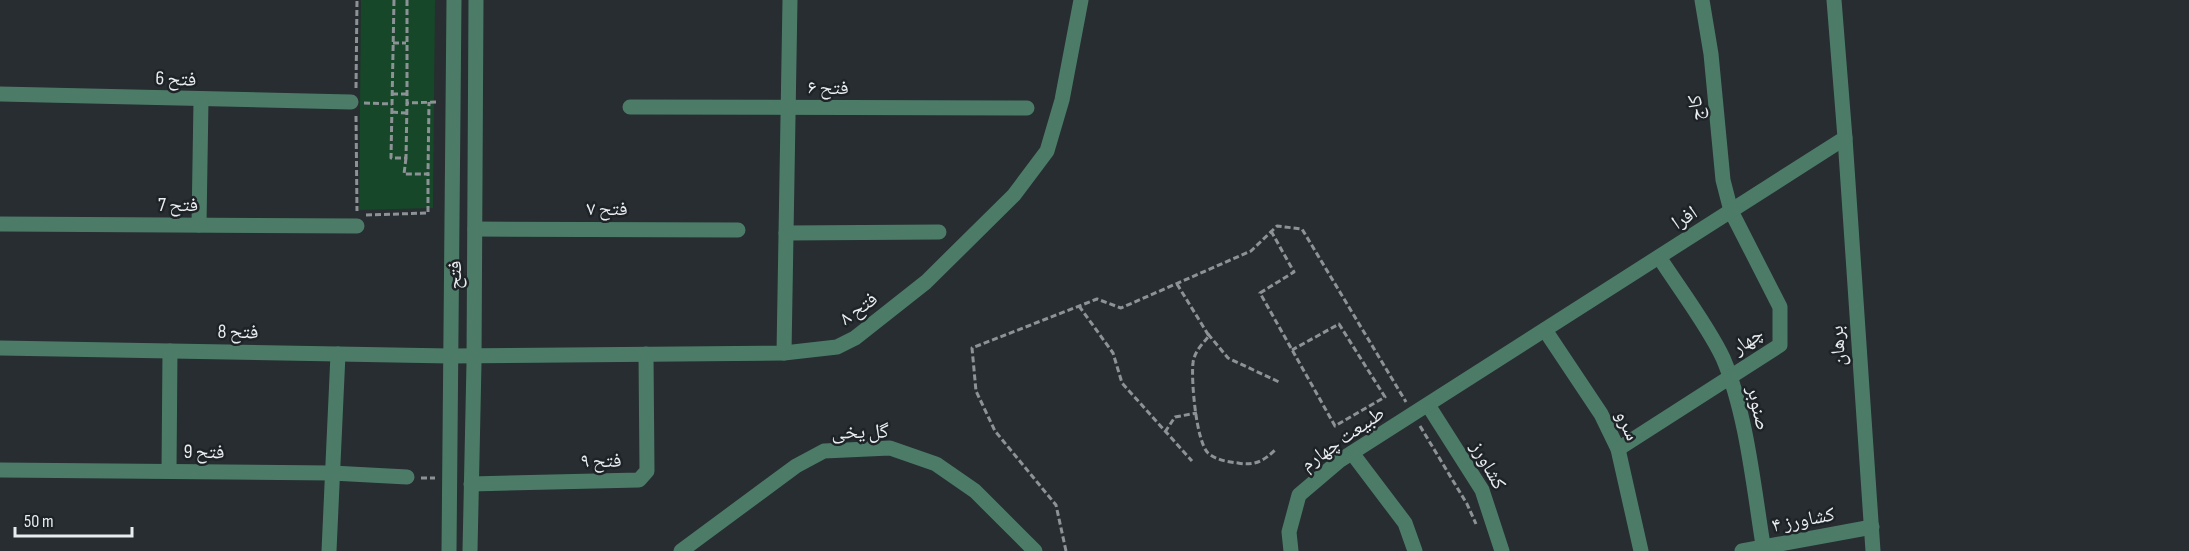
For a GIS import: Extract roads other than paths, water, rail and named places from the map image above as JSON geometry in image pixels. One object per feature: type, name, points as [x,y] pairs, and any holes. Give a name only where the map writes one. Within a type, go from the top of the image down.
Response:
[{"type":"street","name":"فتح","points":[[449,551],[454,0]]},
{"type":"street","name":"فتح","points":[[470,551],[474,356],[476,0]]},
{"type":"street","points":[[784,353],[790,0]]},
{"type":"street","name":"فتح ۸","points":[[474,356],[784,353],[837,347],[855,338],[926,282],[1014,195],[1047,151],[1062,100],[1081,0]]},
{"type":"street","name":"کاج","points":[[1702,0],[1711,54],[1723,180],[1731,211]]},
{"type":"street","points":[[1834,0],[1845,138]]},
{"type":"street","name":"فتح 6","points":[[0,94],[353,102]]},
{"type":"street","points":[[199,225],[201,100]]},
{"type":"street","name":"فتح ۶","points":[[630,107],[1027,108]]},
{"type":"street","name":"افرا","points":[[1428,405],[1845,138]]},
{"type":"street","name":"برهان","points":[[1845,138],[1873,551]]},
{"type":"street","name":"چهار","points":[[1618,449],[1780,345],[1780,307],[1731,211]]},
{"type":"street","name":"فتح 7","points":[[0,224],[357,226]]},
{"type":"street","name":"فتح ۷","points":[[475,228],[738,230]]},
{"type":"street","points":[[786,233],[939,232]]},
{"type":"street","name":"صنوبر","points":[[1659,257],[1722,356],[1730,377],[1746,445],[1764,549]]},
{"type":"street","name":"سرو","points":[[1545,330],[1601,414],[1618,449],[1641,551]]},
{"type":"street","name":"فتح 8","points":[[0,348],[474,356]]},
{"type":"street","points":[[169,471],[170,351]]},
{"type":"street","points":[[329,551],[338,354]]},
{"type":"street","name":"فتح ۹","points":[[471,484],[639,480],[647,471],[645,354]]},
{"type":"street","name":"طبیعت چهارم","points":[[1291,551],[1289,532],[1299,495],[1352,453],[1428,405]]},
{"type":"street","name":"کشاورز","points":[[1428,405],[1482,490],[1502,551]]},
{"type":"street","name":"گل یخی","points":[[681,551],[796,466],[824,451],[890,448],[936,464],[975,491],[1035,551]]},
{"type":"street","points":[[1352,453],[1405,523],[1415,551]]},
{"type":"street","name":"فتح 9","points":[[0,470],[332,473],[407,477]]},
{"type":"street","name":"کشاورز ۴","points":[[1742,551],[1764,549],[1872,527]]}]
